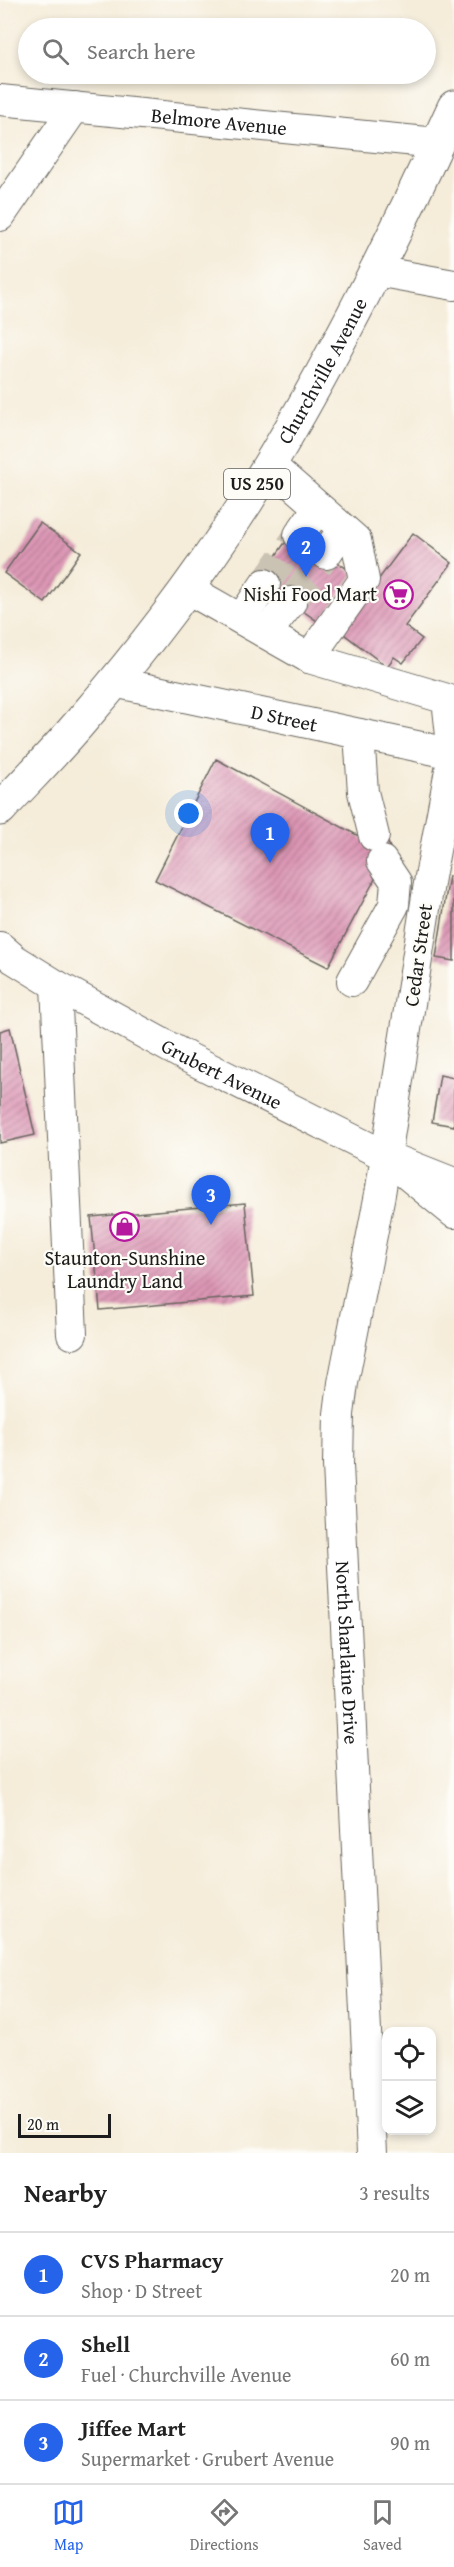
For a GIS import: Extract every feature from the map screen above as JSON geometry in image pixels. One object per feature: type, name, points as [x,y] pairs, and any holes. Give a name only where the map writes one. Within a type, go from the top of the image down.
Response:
[{"type":"main road","name":"Churchville Avenue","points":[[0,809],[114,682],[186,588],[269,465],[376,271],[454,107]]},
{"type":"street","name":"Belmore Avenue","points":[[0,100],[437,143]]},
{"type":"street","points":[[0,216],[75,107]]},
{"type":"street","points":[[376,271],[454,285]]},
{"type":"street","points":[[186,588],[309,657],[364,580],[356,540],[269,465]]},
{"type":"street","points":[[299,535],[318,508]]},
{"type":"street","points":[[326,554],[343,529]]},
{"type":"street","points":[[254,626],[265,584]]},
{"type":"street","points":[[254,626],[291,602]]},
{"type":"street","name":"Cedar Street","points":[[309,657],[447,699],[453,754],[430,877],[387,1156]]},
{"type":"street","name":"D Street","points":[[114,682],[453,754]]},
{"type":"street","points":[[352,981],[394,905],[396,882],[378,849],[363,792],[359,734]]},
{"type":"street","name":"Grubert Avenue","points":[[5,954],[56,985],[187,1057],[387,1156],[454,1182]]},
{"type":"street","points":[[56,985],[72,1334]]},
{"type":"street","points":[[387,1156],[454,1213]]},
{"type":"street","name":"North Sharlaine Drive","points":[[372,2153],[339,1477],[339,1414],[350,1337],[387,1156]]},
{"type":"building","points":[[40,523],[81,552],[45,603],[4,573]]},
{"type":"building","points":[[293,531],[354,574],[320,623],[259,580]]},
{"type":"building","name":"Nishi Food Mart","points":[[413,533],[452,563],[405,626],[422,639],[403,663],[394,657],[387,667],[340,631]]},
{"type":"building","points":[[216,759],[364,839],[385,833],[393,857],[370,865],[375,879],[328,967],[155,880]]},
{"type":"building","points":[[449,876],[454,877],[454,961],[436,958]]},
{"type":"building","points":[[10,1028],[35,1135],[0,1143],[0,1031]]},
{"type":"building","points":[[440,1075],[454,1078],[454,1126],[432,1122]]},
{"type":"building","points":[[245,1203],[254,1296],[100,1310],[91,1217]]},
{"type":"tunnel","points":[[265,584],[299,535]]},
{"type":"tunnel","points":[[291,602],[326,554]]},
{"type":"place","name":"Shell","points":[[306,577]]},
{"type":"place","name":"Nishi Food Mart","points":[[398,594]]},
{"type":"place","name":"CVS Pharmacy","points":[[270,863]]},
{"type":"place","name":"Jiffee Mart","points":[[211,1225]]},
{"type":"place","name":"Staunton-Sunshine Laundry Land","points":[[125,1227]]}]
